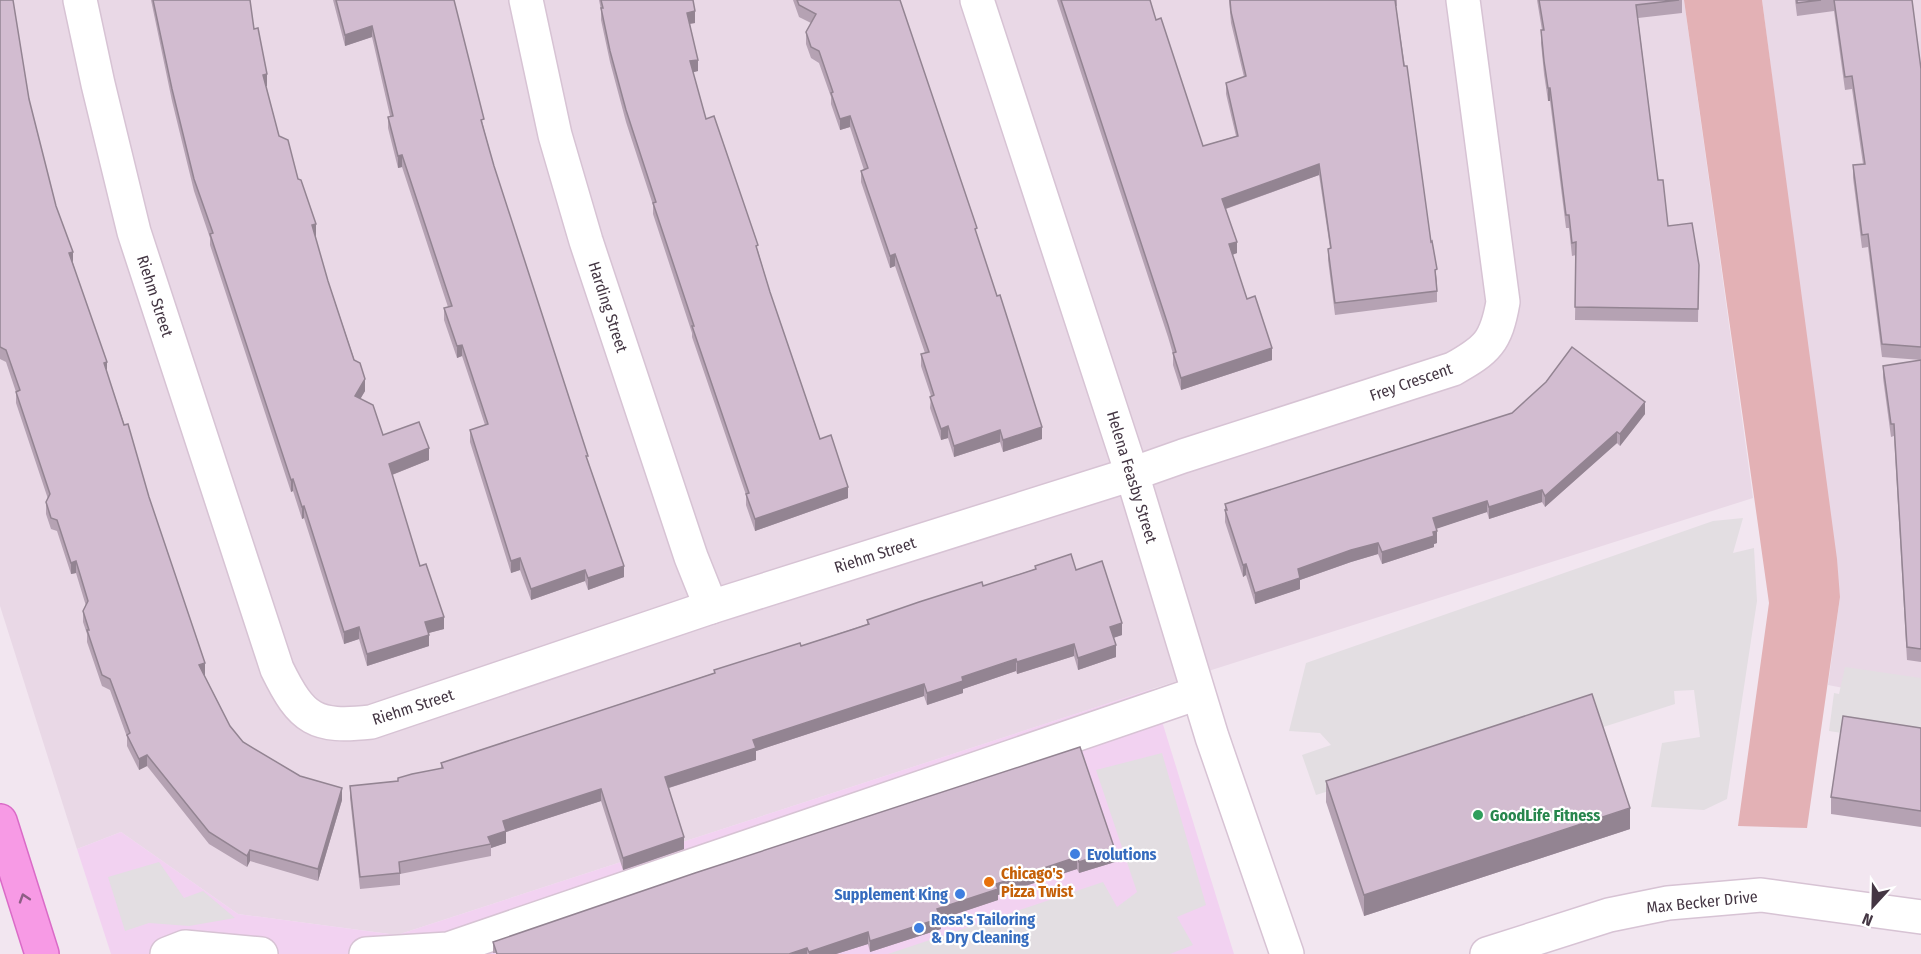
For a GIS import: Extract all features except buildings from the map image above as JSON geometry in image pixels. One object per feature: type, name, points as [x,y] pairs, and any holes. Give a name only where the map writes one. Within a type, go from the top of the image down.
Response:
[{"type":"main road","points":[[0,821],[42,954]]},
{"type":"street","name":"Riehm Street","points":[[80,0],[134,232],[277,669],[290,695],[303,710],[320,722],[340,726],[371,722],[711,607],[1132,474]]},
{"type":"street","name":"Harding Street","points":[[526,0],[555,135],[586,241],[691,558],[711,607]]},
{"type":"street","name":"Helena Feasby Street","points":[[977,0],[1132,474],[1198,693],[1287,954]]},
{"type":"street","name":"Frey Crescent","points":[[1132,474],[1453,369],[1482,353],[1499,326],[1503,302],[1463,0]]},
{"type":"street","points":[[366,954],[448,949],[1198,693]]},
{"type":"street","name":"Max Becker Drive","points":[[1487,954],[1609,915],[1668,903],[1761,895],[1921,918]]},
{"type":"street","points":[[167,954],[185,947],[261,954]]},
{"type":"shaded area","points":[[0,0],[1684,0],[1753,498],[1152,689],[397,935],[238,914],[121,832],[77,849],[0,606]]},
{"type":"shaded area","points":[[1684,0],[1762,0],[1837,559],[1840,597],[1807,828],[1738,826],[1769,603]]},
{"type":"shaded area","points":[[1762,0],[1921,0],[1921,703],[1828,685],[1840,597]]},
{"type":"shaded area","points":[[1743,518],[1733,553],[1754,548],[1757,601],[1727,799],[1704,810],[1651,807],[1662,743],[1700,737],[1694,690],[1674,691],[1675,704],[1354,807],[1348,785],[1316,795],[1302,755],[1331,745],[1320,733],[1289,731],[1306,663],[1713,521]]},
{"type":"shaded area","points":[[1845,667],[1921,678],[1921,745],[1829,731],[1834,693],[1839,694]]},
{"type":"shaded area","points":[[1152,689],[1234,954],[111,954],[77,849],[121,832],[238,914],[397,935]]},
{"type":"shaded area","points":[[1162,753],[1206,905],[1177,917],[1193,945],[1170,954],[888,954],[1103,882],[1117,907],[1137,892],[1096,770]]},
{"type":"shaded area","points":[[159,862],[184,898],[203,891],[235,918],[189,926],[149,923],[125,931],[108,877]]},
{"type":"place","name":"GoodLife Fitness","points":[[1478,815]]},
{"type":"place","name":"Evolutions","points":[[1075,854]]},
{"type":"place","name":"Chicago's Pizza Twist","points":[[989,882]]},
{"type":"place","name":"Supplement King","points":[[960,894]]},
{"type":"place","name":"Rosa's Tailoring & Dry Cleaning","points":[[919,928]]}]
